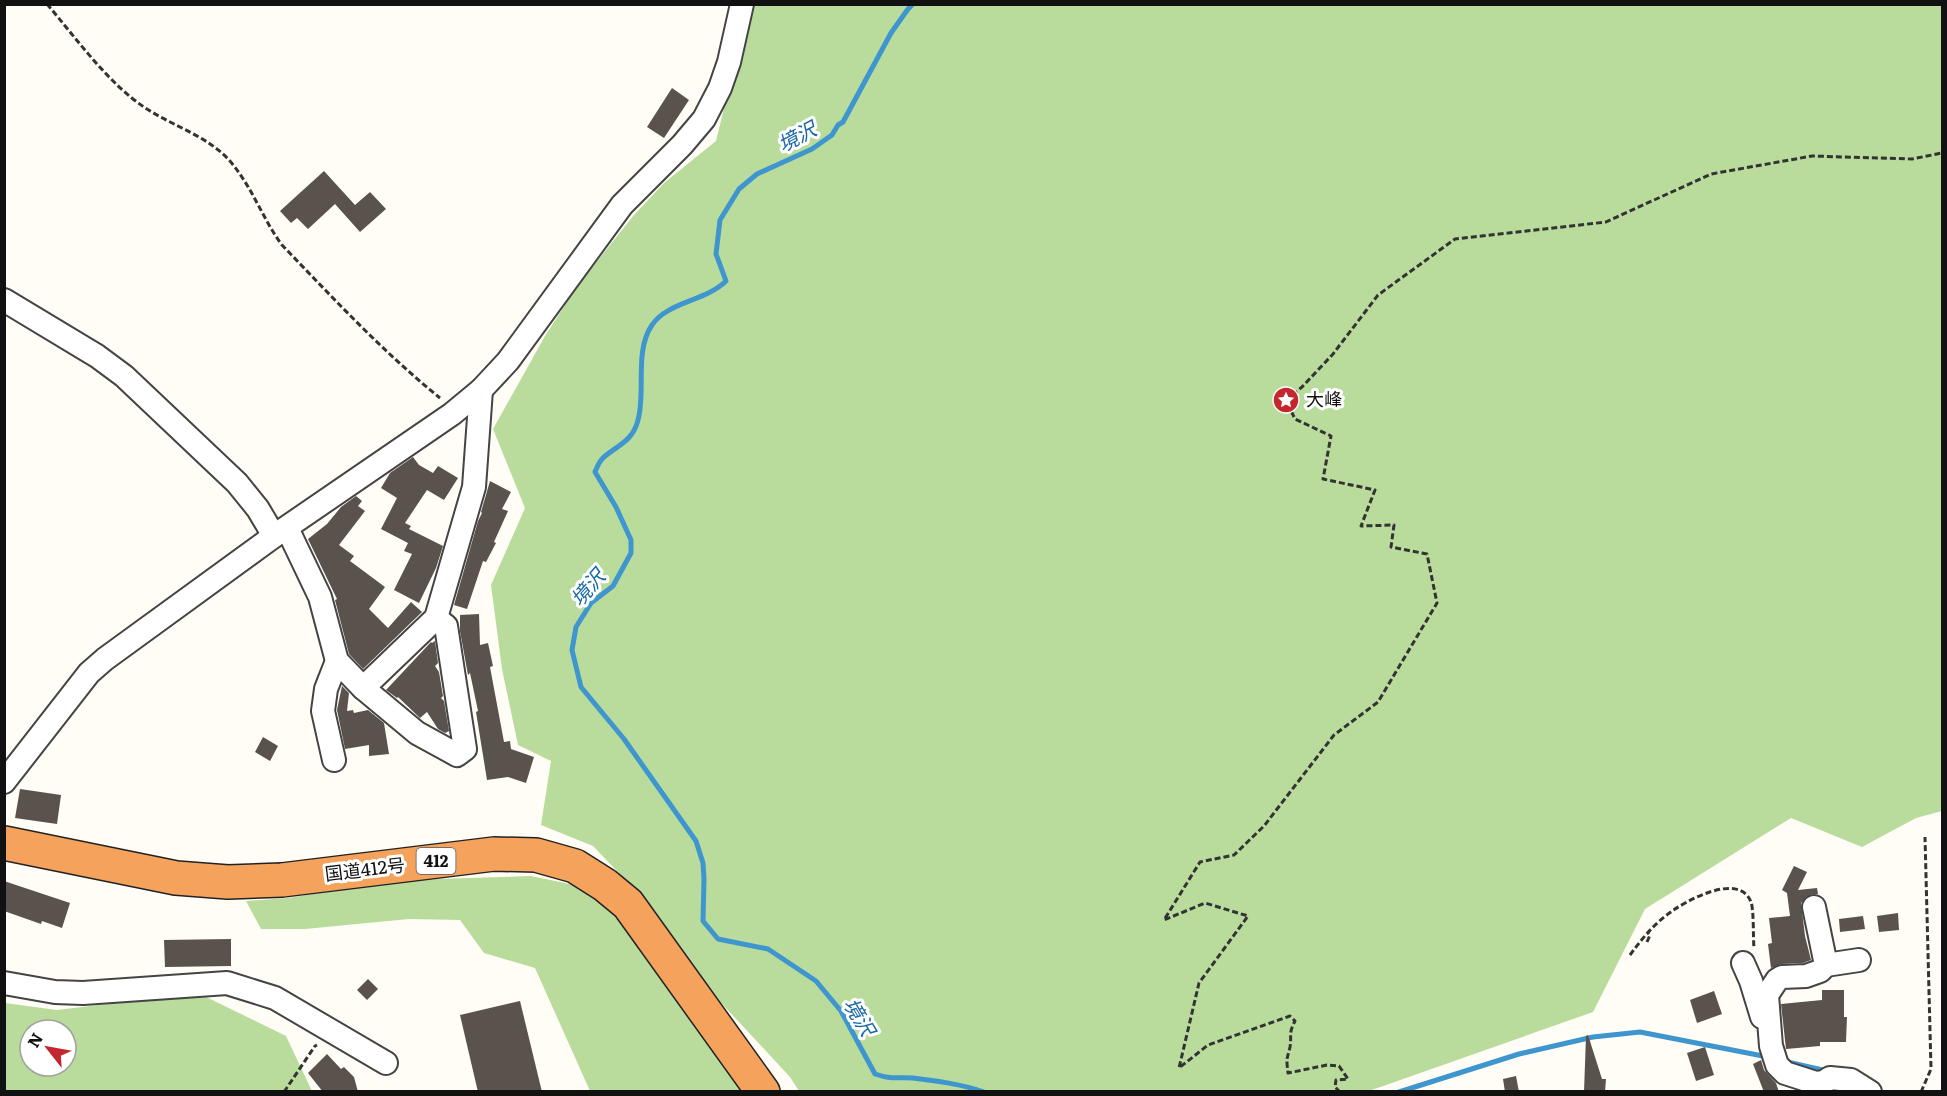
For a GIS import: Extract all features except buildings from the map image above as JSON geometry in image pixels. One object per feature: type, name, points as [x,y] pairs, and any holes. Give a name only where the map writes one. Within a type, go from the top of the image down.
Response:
[{"type":"highway","name":"国道412号","points":[[4,843],[176,878],[228,882],[282,880],[494,854],[536,855],[575,866],[628,904],[763,1092]]},
{"type":"street","points":[[4,782],[89,673],[114,652],[281,532],[452,414],[481,390],[508,360],[622,205],[682,145],[704,119],[720,88],[729,62],[742,4]]},
{"type":"street","points":[[4,300],[97,356],[124,376],[237,483],[281,532],[320,597],[337,661],[363,688],[417,732],[457,756],[465,748],[446,626],[436,618]]},
{"type":"street","points":[[363,688],[436,618],[474,487],[481,390]]},
{"type":"street","points":[[334,760],[323,711],[326,689],[337,661]]},
{"type":"street","points":[[1822,914],[1842,963],[1812,974],[1782,976],[1777,980],[1767,995],[1774,1055],[1785,1073],[1824,1088],[1830,1077],[1851,1080],[1869,1092]]},
{"type":"street","points":[[1749,960],[1751,981],[1762,1017],[1769,1019]]},
{"type":"street","points":[[4,983],[55,992],[83,993],[227,983],[275,998],[386,1063]]},
{"type":"path","points":[[47,4],[102,69],[143,107],[208,142],[228,159],[244,179],[257,200],[270,230],[282,245],[405,370],[441,399],[452,414]]},
{"type":"path","points":[[1340,1092],[1335,1087],[1336,1080],[1348,1079],[1340,1066],[1327,1065],[1288,1072],[1286,1057],[1290,1045],[1289,1033],[1295,1021],[1290,1016],[1209,1045],[1179,1068],[1200,983],[1248,916],[1205,903],[1164,920],[1200,862],[1234,855],[1264,826],[1334,735],[1378,702],[1437,603],[1427,554],[1391,547],[1394,525],[1361,526],[1375,490],[1323,479],[1331,436],[1295,419],[1286,400],[1302,387],[1333,354],[1378,294],[1455,239],[1606,222],[1711,174],[1812,156],[1912,159],[1942,153]]},
{"type":"path","points":[[1921,1092],[1931,1069],[1925,837]]},
{"type":"path","points":[[1630,955],[1648,933],[1670,912],[1722,888],[1734,888],[1745,894],[1751,902],[1749,960]]},
{"type":"path","points":[[1647,942],[1650,935],[1648,933]]},
{"type":"path","points":[[284,1092],[328,1029]]},
{"type":"green space","points":[[749,5],[1942,5],[1942,811],[1916,818],[1862,847],[1791,818],[1645,909],[1593,1012],[1369,1091],[799,1091],[790,1077],[699,979],[636,891],[593,846],[541,825],[551,761],[518,745],[502,669],[491,585],[525,508],[493,429],[545,336],[578,285],[634,215],[664,183],[716,141]]},
{"type":"green space","points":[[531,876],[584,887],[614,911],[742,1091],[590,1091],[535,968],[484,953],[460,920],[409,919],[305,929],[261,929],[246,901],[287,898],[405,880]]},
{"type":"green space","points":[[198,993],[286,1036],[312,1091],[5,1092],[5,1003],[57,1010]]},
{"type":"waterway","name":"境沢","points":[[913,4],[891,33],[843,122],[838,125],[832,135],[812,149],[757,174],[739,189],[720,220],[716,254],[726,281],[718,288],[667,311],[652,325],[643,347],[640,409],[636,427],[629,438],[603,458],[595,472],[616,507],[631,540],[631,553],[613,586],[591,603],[576,627],[572,650],[581,687],[624,739],[696,841],[703,863],[703,921],[718,939],[768,949],[816,981],[841,1011],[875,1074],[890,1078],[913,1078],[940,1082],[984,1092]]},
{"type":"waterway","points":[[1399,1092],[1519,1054],[1593,1037],[1640,1032],[1768,1057]]},
{"type":"waterway","points":[[1783,1061],[1827,1071]]},
{"type":"place","name":"大峰","points":[[1286,400]]}]
